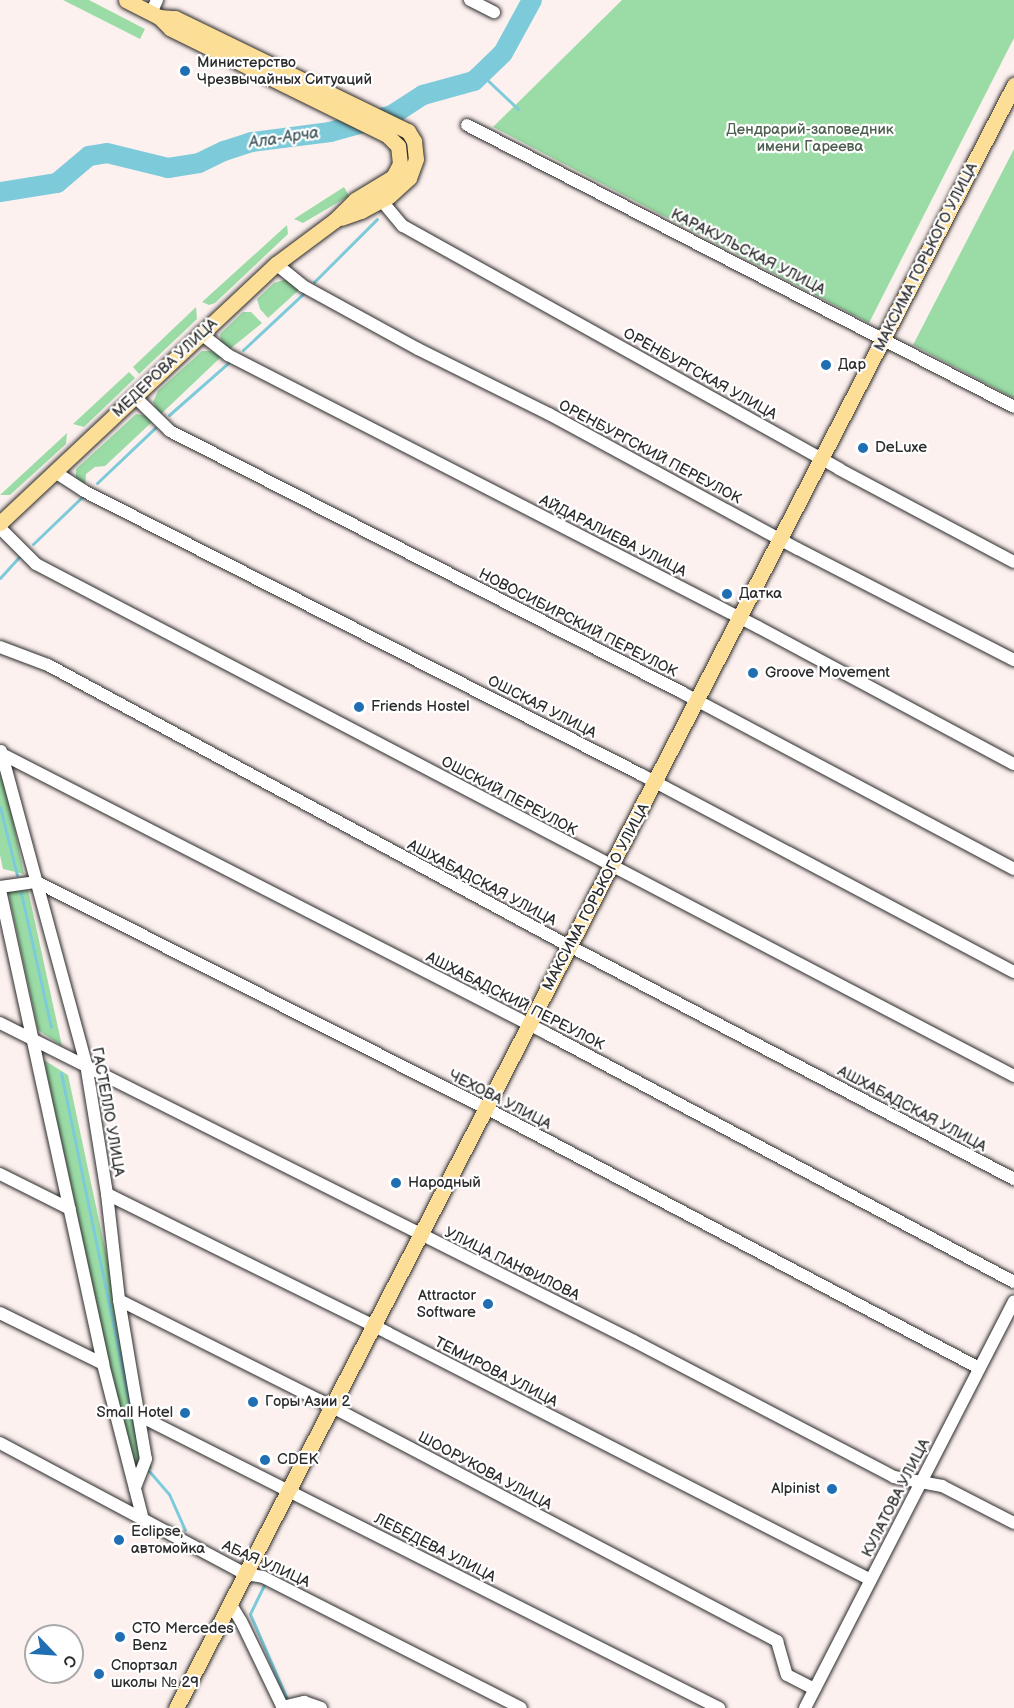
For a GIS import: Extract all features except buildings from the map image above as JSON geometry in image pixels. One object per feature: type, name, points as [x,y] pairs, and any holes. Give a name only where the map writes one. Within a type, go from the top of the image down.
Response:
[{"type":"main road","points":[[126,0],[156,10],[170,28],[403,128],[414,141],[416,159],[412,172],[403,185],[362,211],[335,220]]},
{"type":"main road","points":[[299,84],[387,135],[398,146],[401,158],[393,177],[355,200],[335,220]]},
{"type":"main road","name":"МАКСИМА ГОРЬКОГО УЛИЦА","points":[[176,1708],[823,460],[1014,85]]},
{"type":"main road","name":"МЕДЕРОВА УЛИЦА","points":[[0,523],[276,264],[335,220]]},
{"type":"street","points":[[470,0],[494,12]]},
{"type":"street","name":"КАРАКУЛЬСКАЯ УЛИЦА","points":[[466,125],[1014,407]]},
{"type":"street","name":"ОРЕНБУРГСКАЯ УЛИЦА","points":[[381,200],[402,226],[823,460],[1014,562]]},
{"type":"street","name":"ОРЕНБУРГСКИЙ ПЕРЕУЛОК","points":[[276,264],[303,286],[376,326],[549,414],[781,540],[1014,660]]},
{"type":"street","name":"АЙДАРАЛИЕВА УЛИЦА","points":[[200,333],[239,360],[740,618],[1014,764]]},
{"type":"street","name":"НОВОСИБИРСКИЙ ПЕРЕУЛОК","points":[[134,396],[170,431],[698,701],[1014,869]]},
{"type":"street","name":"ОШСКАЯ УЛИЦА","points":[[55,472],[95,496],[655,782],[1014,972]]},
{"type":"street","name":"ОШСКИЙ ПЕРЕУЛОК","points":[[0,528],[36,564],[1014,1076]]},
{"type":"street","name":"АШХАБАДСКАЯ УЛИЦА","points":[[0,647],[48,665],[570,947],[1014,1179]]},
{"type":"street","name":"ГАСТЕЛЛО УЛИЦА","points":[[1,751],[86,1064],[107,1194],[119,1300],[146,1459],[135,1488]]},
{"type":"street","name":"АШХАБАДСКИЙ ПЕРЕУЛОК","points":[[1,751],[529,1025],[1014,1282]]},
{"type":"street","points":[[37,882],[0,888],[104,1364],[143,1520]]},
{"type":"street","name":"ЧЕХОВА УЛИЦА","points":[[37,882],[486,1109],[980,1368]]},
{"type":"street","name":"УЛИЦА ПАНФИЛОВА","points":[[0,1023],[86,1064],[420,1235],[634,1341],[894,1477],[942,1485],[1014,1523]]},
{"type":"street","points":[[0,1174],[70,1209]]},
{"type":"street","name":"ТЕМИРОВА УЛИЦА","points":[[107,1194],[373,1326],[871,1580]]},
{"type":"street","name":"ШООРУКОВА УЛИЦА","points":[[119,1300],[332,1407],[777,1641],[787,1675],[815,1689]]},
{"type":"street","name":"КУЛАТОВА УЛИЦА","points":[[805,1708],[1014,1302]]},
{"type":"street","points":[[0,1313],[104,1364]]},
{"type":"street","name":"ЛЕБЕДЕВА УЛИЦА","points":[[138,1415],[719,1708]]},
{"type":"street","name":"АБАЯ УЛИЦА","points":[[0,1443],[245,1574],[263,1577],[521,1708]]},
{"type":"street","points":[[230,1603],[283,1708],[304,1702],[321,1708]]},
{"type":"green space","points":[[63,0],[89,0],[145,29],[140,39]]},
{"type":"green space","name":"Дендрарий-заповедник имени Гареева","points":[[622,0],[1014,0],[1014,38],[869,323],[493,127]]},
{"type":"green space","points":[[1014,149],[1014,398],[913,345]]},
{"type":"green space","points":[[344,187],[349,196],[303,223],[294,219]]},
{"type":"green space","points":[[287,225],[288,234],[215,303],[209,305],[202,302]]},
{"type":"green space","points":[[287,279],[300,289],[268,318],[260,309],[257,299],[274,283]]},
{"type":"green space","points":[[196,307],[197,319],[139,374],[133,367]]},
{"type":"green space","points":[[243,312],[251,312],[262,323],[230,349],[221,342],[220,334]]},
{"type":"green space","points":[[202,351],[211,351],[221,357],[160,415],[153,402],[158,391]]},
{"type":"green space","points":[[129,372],[135,378],[84,427],[73,424]]},
{"type":"green space","points":[[136,414],[147,416],[152,422],[105,466],[95,467],[86,474],[85,485],[76,479],[76,469]]},
{"type":"green space","points":[[67,433],[66,444],[10,495],[0,495]]},
{"type":"green space","points":[[0,766],[24,874],[3,869],[0,855]]},
{"type":"green space","points":[[28,890],[62,1046],[38,1030],[8,891]]},
{"type":"green space","points":[[44,1060],[68,1075],[152,1469],[133,1473]]},
{"type":"waterway","name":"Ала-Арча","points":[[0,192],[57,183],[89,156],[107,153],[168,168],[199,163],[224,151],[252,142],[330,132],[392,115],[423,95],[474,81],[503,53],[532,0]]},
{"type":"waterway","points":[[481,74],[518,109]]},
{"type":"waterway","points":[[314,282],[377,219]]},
{"type":"waterway","points":[[243,350],[304,293]]},
{"type":"waterway","points":[[169,415],[228,363]]},
{"type":"waterway","points":[[97,483],[155,428]]},
{"type":"waterway","points":[[33,544],[83,496]]},
{"type":"waterway","points":[[0,578],[19,557]]},
{"type":"waterway","points":[[0,807],[17,875]]},
{"type":"waterway","points":[[21,893],[51,1027]]},
{"type":"waterway","points":[[61,1073],[136,1436]]},
{"type":"waterway","points":[[149,1471],[169,1494],[185,1530]]},
{"type":"waterway","points":[[264,1585],[250,1614],[287,1699]]},
{"type":"place","name":"Министерство Чрезвычайных Ситуаций","points":[[185,71]]},
{"type":"place","name":"Дар","points":[[826,365]]},
{"type":"place","name":"DeLuxe","points":[[863,448]]},
{"type":"place","name":"Датка","points":[[727,594]]},
{"type":"place","name":"Groove Movement","points":[[753,673]]},
{"type":"place","name":"Friends Hostel","points":[[359,707]]},
{"type":"place","name":"Народный","points":[[396,1183]]},
{"type":"place","name":"Attractor Software","points":[[488,1304]]},
{"type":"place","name":"Горы Азии 2","points":[[253,1402]]},
{"type":"place","name":"Small Hotel","points":[[185,1413]]},
{"type":"place","name":"CDEK","points":[[265,1460]]},
{"type":"place","name":"Alpinist","points":[[832,1489]]},
{"type":"place","name":"Eclipse, автомойка","points":[[119,1540]]},
{"type":"place","name":"СТО Mercedes Benz","points":[[120,1637]]},
{"type":"place","name":"Спортзал школы № 29","points":[[99,1674]]}]
